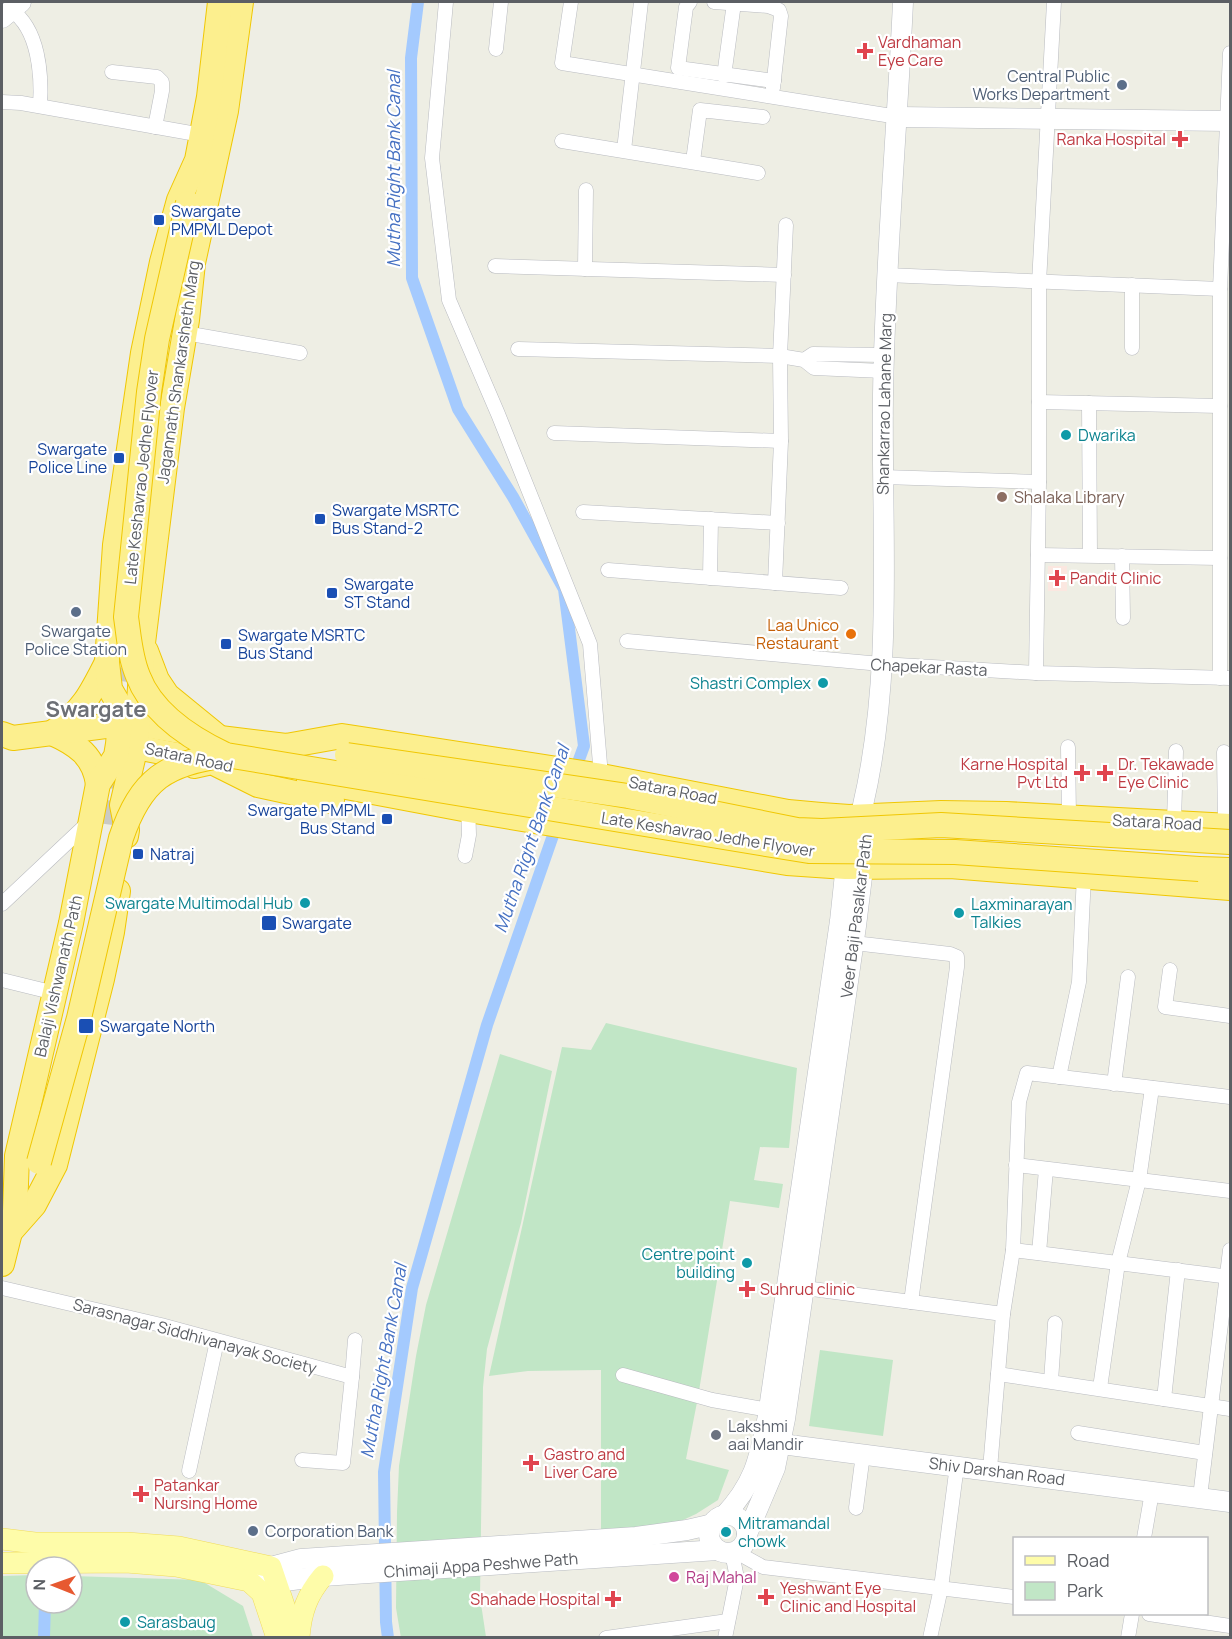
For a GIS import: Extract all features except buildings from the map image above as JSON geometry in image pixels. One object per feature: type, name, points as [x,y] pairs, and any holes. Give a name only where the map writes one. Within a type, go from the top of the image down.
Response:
[{"type":"highway","name":"Jagannath Shankarsheth Marg","points":[[128,735],[121,708],[110,689],[116,665],[115,545],[141,364],[162,262],[176,210],[197,160],[220,2]]},
{"type":"highway","name":"Jagannath Shankarsheth Marg","points":[[128,735],[143,643],[161,492],[185,333],[192,263],[226,111],[241,2]]},
{"type":"highway","name":"Late Keshavrao Jedhe Flyover","points":[[197,160],[152,371],[126,617],[138,678],[155,704],[189,735],[219,752],[809,851],[955,852],[1230,870]]},
{"type":"highway","points":[[52,733],[71,720],[116,665],[168,359],[192,263]]},
{"type":"highway","points":[[19,1216],[108,824],[133,811],[143,795],[166,776],[219,752],[167,695],[157,680],[143,643]]},
{"type":"highway","points":[[52,733],[72,741],[81,748],[96,771],[98,784]]},
{"type":"highway","name":"Satara Road","points":[[5,741],[52,733],[128,735],[219,752],[466,809],[787,863],[855,867],[950,866],[1230,888]]},
{"type":"highway","name":"Balaji Vishwanath Path","points":[[108,824],[98,784],[128,735]]},
{"type":"highway","name":"Balaji Vishwanath Path","points":[[2,1264],[19,1216],[9,1174],[17,1156],[55,993],[108,824],[122,805],[128,735]]},
{"type":"highway","name":"Satara Road","points":[[219,752],[304,744],[342,736],[599,776],[788,812],[1069,817],[1174,823],[1228,831]]},
{"type":"highway","points":[[304,744],[347,755],[628,796],[797,830],[822,831],[941,825],[1228,831]]},
{"type":"highway","name":"Late Keshavrao Jedhe Flyover","points":[[19,1216],[39,1162],[79,1018],[129,812],[151,784],[171,770],[219,752]]},
{"type":"main road","name":"Shankarrao Lahane Marg","points":[[860,813],[874,757],[881,664],[886,275],[898,117],[903,2]]},
{"type":"main road","points":[[898,117],[1228,121]]},
{"type":"main road","name":"Veer Baji Pasalkar Path","points":[[718,1520],[740,1498],[758,1462],[771,1443],[855,867],[860,813]]},
{"type":"main road","name":"Veer Baji Pasalkar Path","points":[[747,1534],[774,1468],[769,1410],[795,1286],[854,943],[855,867]]},
{"type":"main road","name":"Shiv Darshan Road","points":[[771,1443],[990,1469],[1230,1502]]},
{"type":"main road","points":[[738,1518],[747,1534],[744,1544],[728,1552],[710,1538],[718,1520],[738,1518]]},
{"type":"main road","name":"Chimaji Appa Peshwe Path","points":[[2,1563],[126,1562],[176,1566],[264,1580],[301,1559],[330,1569],[488,1556],[687,1530],[718,1520]]},
{"type":"main road","name":"Chimaji Appa Peshwe Path","points":[[2,1539],[35,1544],[127,1543],[179,1547],[264,1580]]},
{"type":"main road","name":"Chimaji Appa Peshwe Path","points":[[488,1556],[728,1552]]},
{"type":"main road","points":[[298,1638],[304,1605],[311,1590],[330,1569]]},
{"type":"main road","points":[[264,1580],[277,1638]]},
{"type":"main road","points":[[264,1580],[298,1638]]},
{"type":"street","points":[[446,2],[432,158],[449,300],[498,414],[590,644],[599,776]]},
{"type":"street","points":[[496,49],[501,2]]},
{"type":"street","points":[[571,2],[562,63],[898,117]]},
{"type":"street","points":[[624,150],[641,2]]},
{"type":"street","points":[[690,2],[687,7],[678,68],[774,81]]},
{"type":"street","points":[[714,2],[768,6],[779,10],[781,16],[772,96]]},
{"type":"street","points":[[1036,673],[1039,283],[1054,2]]},
{"type":"street","points":[[724,76],[734,3]]},
{"type":"street","points":[[11,10],[20,16],[27,27],[34,47],[41,86],[40,106]]},
{"type":"street","points":[[1225,678],[1220,558],[1226,462],[1220,406],[1220,289],[1230,53]]},
{"type":"street","points":[[112,72],[157,77],[162,81],[154,127]]},
{"type":"street","points":[[2,102],[40,106],[202,135]]},
{"type":"street","points":[[693,161],[700,110],[763,117]]},
{"type":"street","points":[[562,141],[758,172]]},
{"type":"street","points":[[585,269],[586,190]]},
{"type":"street","points":[[775,584],[781,441],[780,356],[786,225]]},
{"type":"street","points":[[495,266],[784,275]]},
{"type":"street","points":[[886,275],[1220,289]]},
{"type":"street","points":[[1132,285],[1132,348]]},
{"type":"street","points":[[185,333],[300,353]]},
{"type":"street","points":[[518,349],[780,356],[804,360],[814,368],[884,363]]},
{"type":"street","points":[[1039,402],[1220,406]]},
{"type":"street","points":[[1089,403],[1090,555]]},
{"type":"street","points":[[554,433],[781,441]]},
{"type":"street","points":[[883,477],[1039,482]]},
{"type":"street","points":[[583,513],[778,523]]},
{"type":"street","points":[[710,578],[711,519]]},
{"type":"street","points":[[1038,555],[1220,558]]},
{"type":"street","points":[[1122,556],[1122,618]]},
{"type":"street","points":[[608,570],[841,588]]},
{"type":"street","name":"Chapekar Rasta","points":[[627,641],[881,664],[1036,673],[1225,678]]},
{"type":"street","points":[[1068,747],[1069,817]]},
{"type":"street","points":[[1174,823],[1176,751]]},
{"type":"street","points":[[1224,752],[1228,831]]},
{"type":"street","points":[[465,856],[469,835],[466,809],[469,783]]},
{"type":"street","points":[[2,904],[108,824]]},
{"type":"street","points":[[1059,1077],[1079,982],[1084,875]]},
{"type":"street","points":[[854,943],[950,954],[957,957],[911,1302]]},
{"type":"street","points":[[1170,970],[1165,1007],[1230,1016]]},
{"type":"street","points":[[1114,1084],[1128,977]]},
{"type":"street","points":[[2,980],[55,993]]},
{"type":"street","points":[[990,1469],[1003,1314],[1013,1250],[1018,1102],[1027,1073],[1230,1097]]},
{"type":"street","points":[[1100,1389],[1118,1263],[1139,1180],[1152,1088]]},
{"type":"street","points":[[1016,1165],[1230,1191]]},
{"type":"street","points":[[1039,1253],[1046,1169]]},
{"type":"street","points":[[1013,1250],[1229,1277]]},
{"type":"street","points":[[1200,1497],[1210,1406],[1229,1277],[1230,1250]]},
{"type":"street","points":[[1164,1399],[1178,1270]]},
{"type":"street","points":[[795,1286],[1003,1314]]},
{"type":"street","name":"Sarasnagar Siddhivanayak Society","points":[[2,1288],[162,1325],[352,1377]]},
{"type":"street","points":[[1051,1381],[1055,1323]]},
{"type":"street","points":[[302,1460],[343,1463],[355,1340]]},
{"type":"street","points":[[189,1471],[218,1341]]},
{"type":"street","points":[[998,1374],[1230,1408]]},
{"type":"street","points":[[623,1375],[712,1400],[769,1410]]},
{"type":"street","points":[[1078,1433],[1205,1452]]},
{"type":"street","points":[[855,1508],[862,1454]]},
{"type":"street","points":[[930,1638],[941,1588],[957,1465]]},
{"type":"street","points":[[1144,1537],[1152,1492]]},
{"type":"street","points":[[728,1552],[763,1567],[1013,1597]]},
{"type":"street","points":[[725,1638],[737,1578],[728,1552]]},
{"type":"street","points":[[1128,1638],[1132,1615]]},
{"type":"street","points":[[1156,1615],[1230,1626]]},
{"type":"street","points":[[606,1638],[728,1621]]},
{"type":"shaded area","name":"Pandit Clinic","points":[[1048,566],[1067,566],[1067,591],[1048,591]]},
{"type":"green space","points":[[606,1023],[797,1068],[789,1148],[760,1147],[754,1180],[783,1184],[779,1208],[730,1201],[686,1459],[729,1470],[718,1500],[696,1514],[670,1526],[601,1532],[601,1370],[528,1371],[489,1376],[562,1047],[591,1050]]},
{"type":"green space","points":[[500,1054],[552,1071],[521,1223],[487,1349],[483,1387],[480,1597],[486,1637],[401,1638],[396,1608],[399,1466],[416,1356],[426,1305]]},
{"type":"green space","points":[[820,1350],[893,1360],[883,1436],[809,1426]]},
{"type":"green space","name":"Sarasbaug","points":[[24,1575],[24,1615],[84,1615],[84,1576],[200,1580],[243,1606],[253,1637],[2,1637],[2,1576]]},
{"type":"water","points":[[39,1615],[51,1615],[50,1637],[38,1637]]},
{"type":"waterway","name":"Mutha Right Bank Canal","points":[[418,2],[411,58],[412,278],[458,409],[513,497],[564,589],[584,746],[573,776]]},
{"type":"waterway","name":"Mutha Right Bank Canal","points":[[388,1638],[384,1472],[412,1288],[487,1025],[558,821]]},
{"type":"tunnel","points":[[118,717],[124,668]]},
{"type":"tunnel","points":[[105,824],[113,760]]},
{"type":"place","name":"Vardhaman Eye Care","points":[[865,51]]},
{"type":"place","name":"Central Public Works Department","points":[[1122,85]]},
{"type":"place","name":"Ranka Hospital","points":[[1180,139]]},
{"type":"place","name":"Swargate PMPML Depot","points":[[159,220]]},
{"type":"place","name":"Dwarika","points":[[1066,435]]},
{"type":"place","name":"Swargate Police Line","points":[[119,458]]},
{"type":"place","name":"Shalaka Library","points":[[1002,497]]},
{"type":"place","name":"Swargate MSRTC Bus Stand-2","points":[[320,519]]},
{"type":"place","name":"Pandit Clinic","points":[[1057,578]]},
{"type":"place","name":"Swargate ST Stand","points":[[332,593]]},
{"type":"place","name":"Swargate Police Station","points":[[76,612]]},
{"type":"place","name":"Laa Unico Restaurant","points":[[851,634]]},
{"type":"place","name":"Swargate MSRTC Bus Stand","points":[[226,644]]},
{"type":"place","name":"Shastri Complex","points":[[823,683]]},
{"type":"place","name":"Karne Hospital Pvt Ltd","points":[[1082,773]]},
{"type":"place","name":"Dr. Tekawade Eye Clinic","points":[[1105,773]]},
{"type":"place","name":"Swargate PMPML Bus Stand","points":[[387,819]]},
{"type":"place","name":"Natraj","points":[[138,854]]},
{"type":"place","name":"Swargate Multimodal Hub","points":[[305,903]]},
{"type":"place","name":"Laxminarayan Talkies","points":[[959,913]]},
{"type":"place","name":"Swargate","points":[[269,923]]},
{"type":"place","name":"Swargate North","points":[[86,1026]]},
{"type":"place","name":"Centre point building","points":[[747,1263]]},
{"type":"place","name":"Suhrud clinic","points":[[747,1289]]},
{"type":"place","name":"Lakshmi aai Mandir","points":[[716,1435]]},
{"type":"place","name":"Gastro and Liver Care","points":[[531,1463]]},
{"type":"place","name":"Patankar Nursing Home","points":[[141,1494]]},
{"type":"place","name":"Corporation Bank","points":[[253,1531]]},
{"type":"place","name":"Mitramandal chowk","points":[[726,1532]]},
{"type":"place","name":"Raj Mahal","points":[[674,1577]]},
{"type":"place","name":"Yeshwant Eye Clinic and Hospital","points":[[766,1597]]},
{"type":"place","name":"Shahade Hospital","points":[[613,1599]]},
{"type":"place","name":"Sarasbaug","points":[[125,1622]]},
{"type":"district","name":"Swargate","points":[[96,709]]}]
